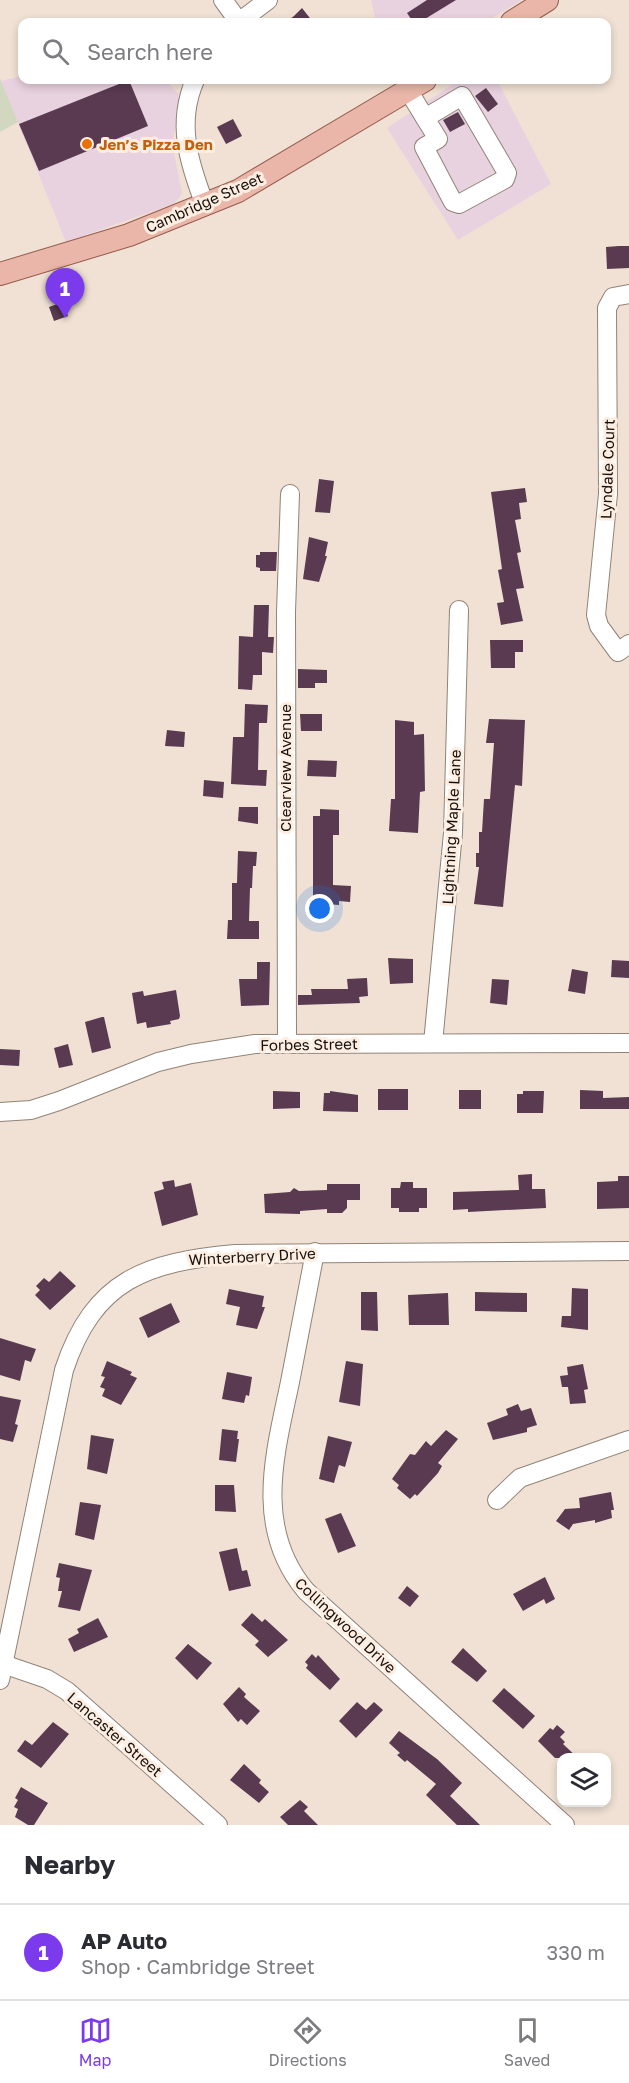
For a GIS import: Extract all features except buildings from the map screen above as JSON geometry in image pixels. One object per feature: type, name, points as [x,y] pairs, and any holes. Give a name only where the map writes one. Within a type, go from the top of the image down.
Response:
[{"type":"main road","points":[[518,18],[547,0]]},
{"type":"main road","name":"Cambridge Street","points":[[0,274],[129,235],[205,205],[267,175],[416,85]]},
{"type":"street","points":[[223,0],[236,18]]},
{"type":"street","points":[[244,18],[268,0]]},
{"type":"street","points":[[194,84],[185,117],[185,138],[188,158],[205,205]]},
{"type":"street","points":[[416,85],[425,118],[438,139],[424,147],[453,202],[459,204],[505,179],[507,173],[462,96],[425,118]]},
{"type":"street","name":"Lyndale Court","points":[[624,648],[599,626],[596,615],[608,483],[607,308],[613,297],[629,294]]},
{"type":"street","name":"Clearview Avenue","points":[[287,1043],[286,612],[290,494]]},
{"type":"street","name":"Lightning Maple Lane","points":[[433,1043],[453,833],[459,610]]},
{"type":"street","name":"Forbes Street","points":[[0,1112],[31,1110],[147,1066],[191,1054],[287,1043],[629,1043]]},
{"type":"street","name":"Winterberry Drive","points":[[1,1669],[64,1370],[81,1330],[93,1312],[114,1290],[136,1275],[174,1261],[235,1254],[629,1251]]},
{"type":"street","name":"Collingwood Drive","points":[[315,1252],[274,1462],[273,1517],[283,1555],[294,1577],[306,1591],[565,1825]]},
{"type":"street","points":[[497,1500],[520,1478],[629,1440]]},
{"type":"street","name":"Lancaster Street","points":[[1,1669],[46,1679],[67,1691],[218,1825]]},
{"type":"shaded area","points":[[371,0],[522,0],[493,18],[375,18]]},
{"type":"shaded area","points":[[18,77],[18,84],[169,84],[182,97],[172,144],[182,192],[180,197],[173,204],[66,242],[1,81]]},
{"type":"shaded area","points":[[453,84],[499,84],[551,184],[458,240],[387,128]]},
{"type":"green space","points":[[0,78],[18,122],[0,132]]},
{"type":"place","name":"Jen’s Pizza Den","points":[[87,144]]},
{"type":"place","name":"AP Auto","points":[[65,318]]}]
